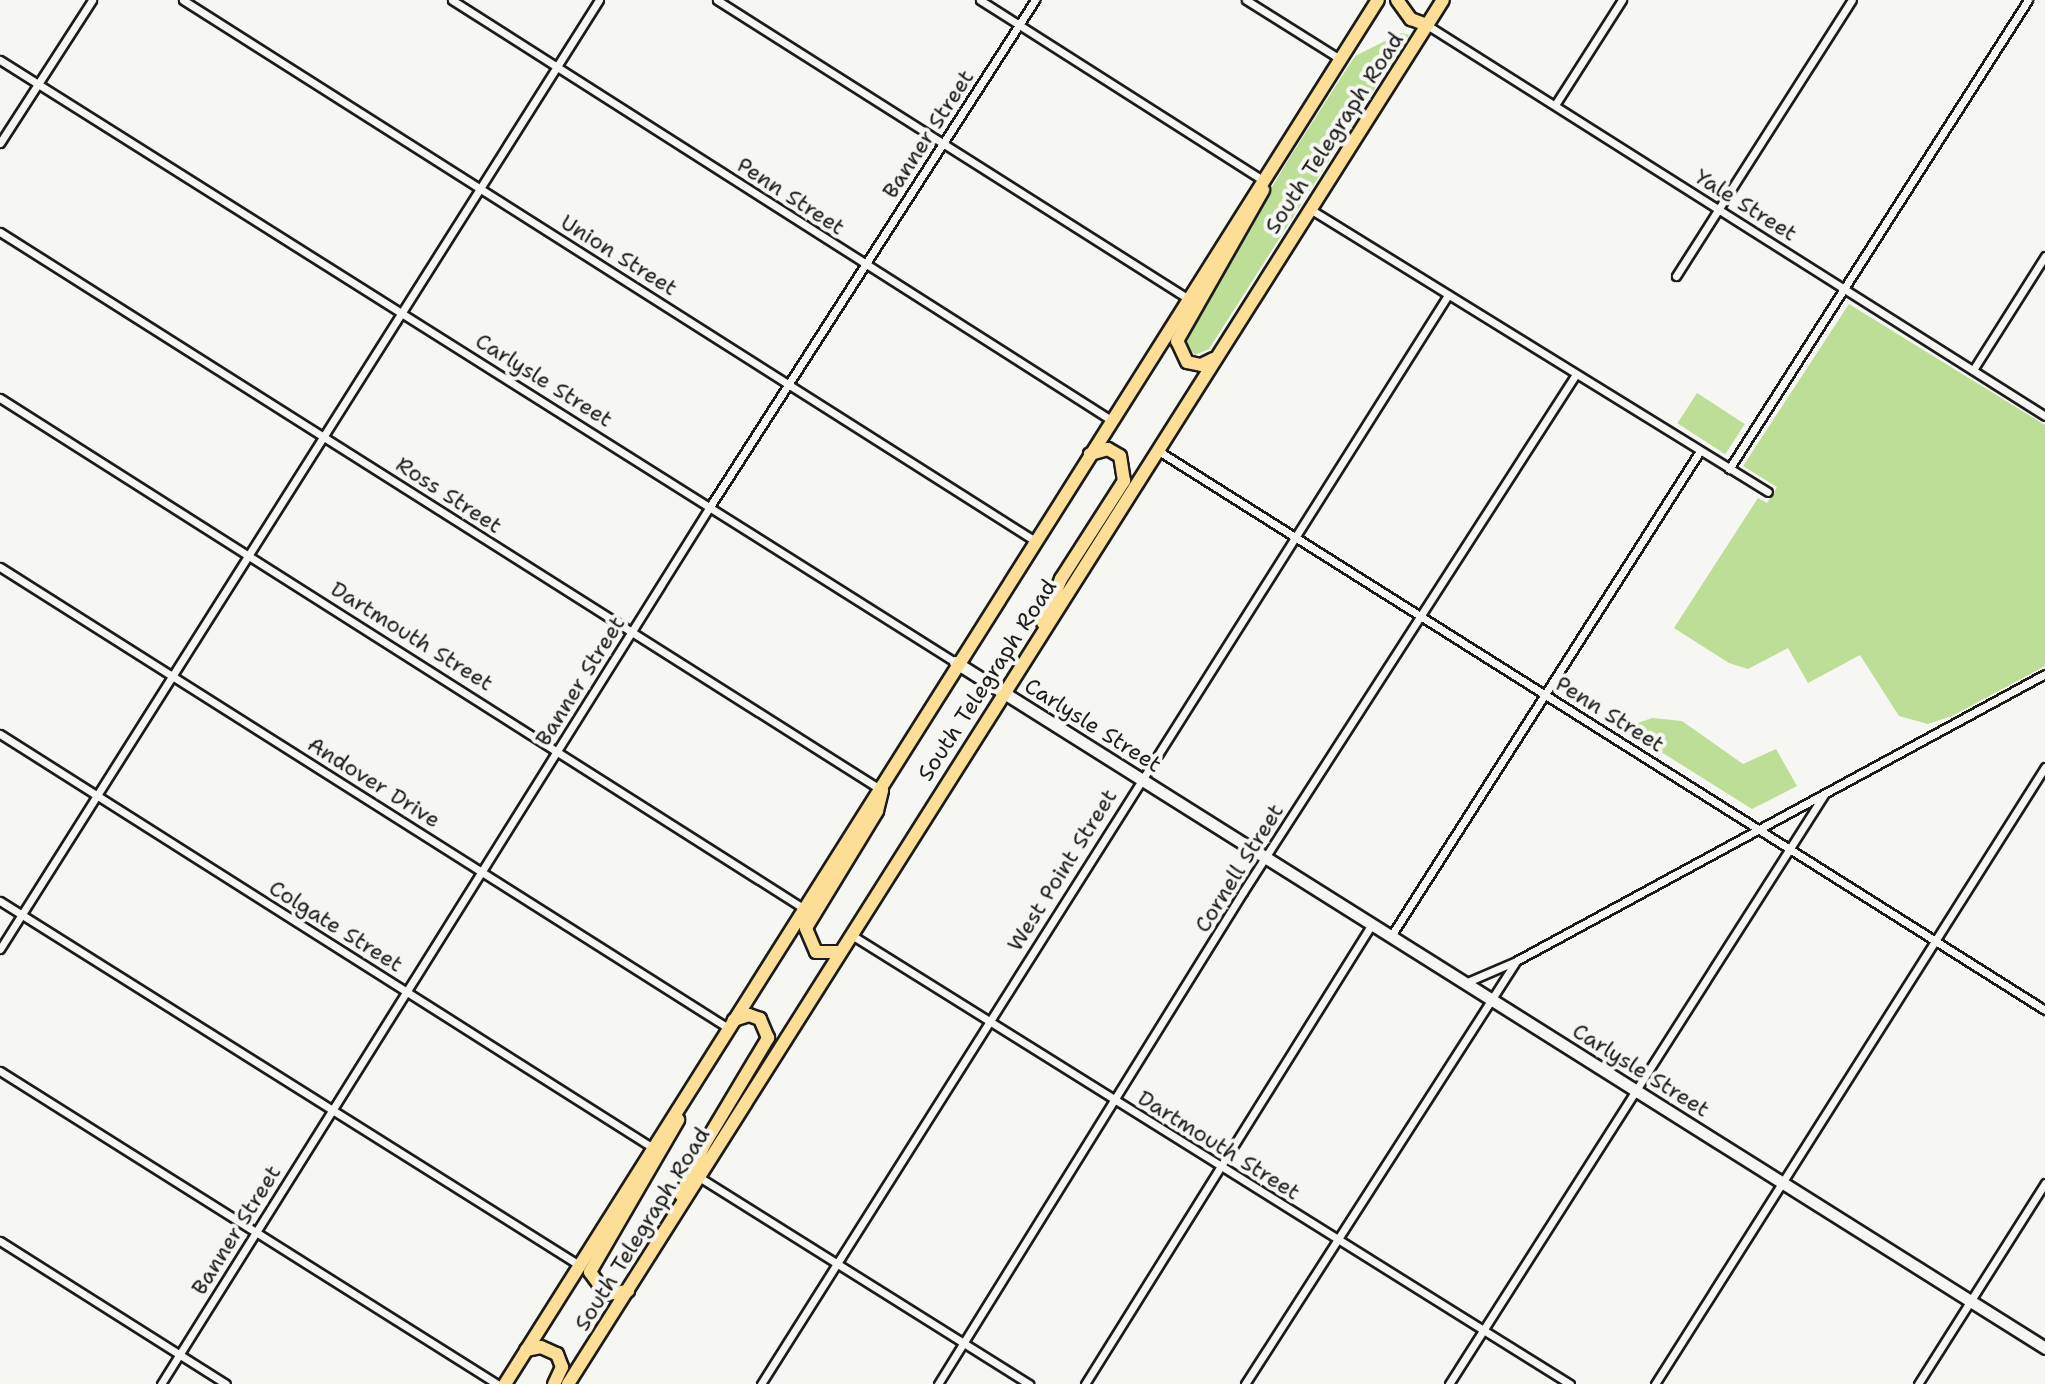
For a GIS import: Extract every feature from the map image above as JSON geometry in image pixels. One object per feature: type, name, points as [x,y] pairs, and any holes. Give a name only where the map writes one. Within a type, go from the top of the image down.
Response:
[{"type":"main road","name":"South Telegraph Road","points":[[505,1384],[955,662],[1378,0]]},
{"type":"main road","points":[[1397,0],[1411,19],[1427,25]]},
{"type":"main road","name":"South Telegraph Road","points":[[568,1384],[1002,692],[1443,0]]},
{"type":"main road","points":[[1215,357],[1194,365],[1182,356],[1177,341],[1243,233],[1275,161]]},
{"type":"main road","points":[[1040,634],[1061,579],[1124,481],[1120,456],[1108,449],[1090,454]]},
{"type":"main road","points":[[839,952],[816,952],[806,928],[877,811],[888,773]]},
{"type":"main road","points":[[673,1217],[704,1145],[768,1038],[760,1019],[749,1015],[731,1024]]},
{"type":"main road","points":[[628,1291],[606,1294],[590,1272],[663,1152],[685,1098]]},
{"type":"main road","points":[[526,1350],[541,1347],[557,1354],[562,1367],[554,1384]]},
{"type":"street","points":[[0,143],[92,0]]},
{"type":"street","name":"Union Street","points":[[183,0],[1035,541]]},
{"type":"street","name":"Penn Street","points":[[452,0],[1111,420]]},
{"type":"street","points":[[0,949],[599,0]]},
{"type":"street","points":[[717,0],[1187,298]]},
{"type":"street","points":[[980,0],[1263,180]]},
{"type":"street","name":"Banner Street","points":[[161,1384],[709,508],[1035,0]]},
{"type":"street","points":[[1246,0],[1340,59]]},
{"type":"street","points":[[1555,105],[1622,0]]},
{"type":"street","points":[[1676,276],[1852,0]]},
{"type":"street","points":[[1729,469],[2028,0]]},
{"type":"street","name":"Yale Street","points":[[1427,25],[2045,416]]},
{"type":"street","name":"Carlysle Street","points":[[0,60],[2045,1348]]},
{"type":"street","points":[[1310,209],[1768,492]]},
{"type":"street","name":"Ross Street","points":[[0,232],[878,788]]},
{"type":"street","points":[[1973,370],[2045,256]]},
{"type":"street","name":"West Point Street","points":[[761,1384],[1140,778],[1448,295]]},
{"type":"street","name":"Cornell Street","points":[[938,1384],[1266,858],[1576,374]]},
{"type":"street","name":"Dartmouth Street","points":[[0,398],[803,908]]},
{"type":"street","name":"Penn Street","points":[[1156,450],[2045,1010]]},
{"type":"street","points":[[1391,936],[1700,451]]},
{"type":"street","name":"Andover Drive","points":[[0,567],[731,1024]]},
{"type":"street","points":[[1465,983],[1516,961],[2045,674]]},
{"type":"street","name":"Colgate Street","points":[[0,734],[653,1148]]},
{"type":"street","points":[[1655,1384],[2045,767]]},
{"type":"street","points":[[1449,1384],[1824,795]]},
{"type":"street","points":[[0,901],[579,1265]]},
{"type":"street","points":[[1085,1384],[1372,924]]},
{"type":"street","name":"Dartmouth Street","points":[[850,934],[1570,1384]]},
{"type":"street","points":[[1245,1384],[1516,961]]},
{"type":"street","points":[[0,1071],[497,1384]]},
{"type":"street","points":[[698,1176],[1029,1384]]},
{"type":"street","points":[[1918,1384],[2045,1183]]},
{"type":"street","points":[[0,1241],[226,1384]]},
{"type":"green space","points":[[1401,33],[1409,35],[1209,349],[1195,355],[1186,345],[1191,322],[1290,157],[1355,56]]},
{"type":"green space","points":[[1849,304],[2045,425],[2045,666],[1952,716],[1928,724],[1899,716],[1860,655],[1808,683],[1788,648],[1748,669],[1729,663],[1674,628],[1758,498],[1767,503],[1777,487],[1743,466]]},
{"type":"green space","points":[[1697,393],[1745,424],[1725,454],[1677,423]]},
{"type":"green space","points":[[1652,718],[1682,721],[1743,764],[1776,749],[1797,786],[1752,809],[1623,728]]}]
